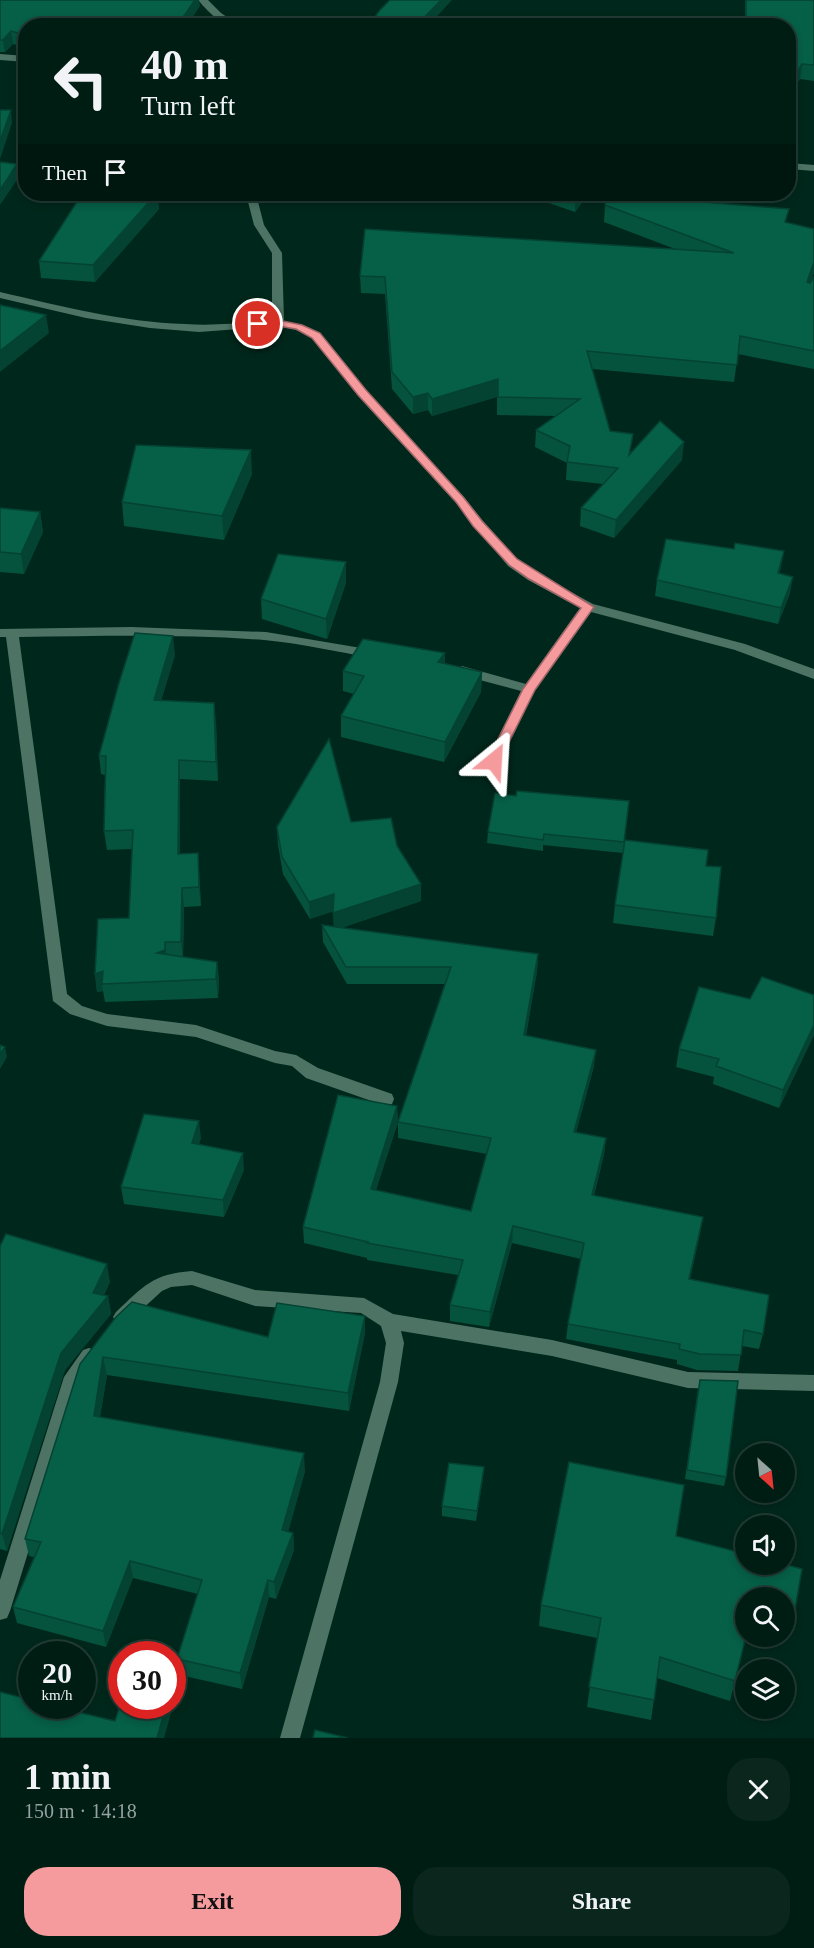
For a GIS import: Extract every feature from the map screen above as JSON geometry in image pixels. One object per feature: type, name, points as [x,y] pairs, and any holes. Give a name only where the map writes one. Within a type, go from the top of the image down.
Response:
[{"type":"street","points":[[202,0],[223,18]]},
{"type":"street","points":[[0,57],[18,58]]},
{"type":"street","points":[[796,167],[814,168]]},
{"type":"street","points":[[253,201],[259,225],[277,253],[278,323]]},
{"type":"street","points":[[0,295],[126,323],[217,328],[278,323],[299,327],[316,335],[362,393],[513,562],[588,607],[740,646],[814,674]]},
{"type":"street","points":[[494,761],[529,689],[588,607]]},
{"type":"street","points":[[381,656],[323,648],[267,636],[130,631],[6,633],[59,997],[76,1010],[107,1020],[196,1031],[276,1057],[296,1061],[312,1073],[386,1099]]},
{"type":"street","points":[[452,668],[529,689]]},
{"type":"street","points":[[111,1328],[156,1286],[170,1280],[192,1278],[255,1298],[364,1306],[389,1321],[552,1348],[688,1380],[814,1383]]},
{"type":"street","points":[[290,1738],[389,1382],[395,1342],[389,1321]]},
{"type":"street","points":[[0,1611],[73,1377],[98,1344]]},
{"type":"building","points":[[0,0],[195,0],[183,18],[18,18],[18,33],[11,31],[3,40],[0,40]]},
{"type":"building","points":[[390,0],[441,0],[424,18],[374,18]]},
{"type":"building","points":[[746,0],[814,0],[814,65],[802,64],[796,74],[796,18],[746,18]]},
{"type":"building","points":[[0,110],[11,110],[0,141]]},
{"type":"building","points":[[0,162],[17,164],[0,190]]},
{"type":"building","points":[[78,201],[150,201],[93,265],[39,261]]},
{"type":"building","points":[[606,201],[692,201],[789,209],[785,222],[814,229],[814,262],[807,282],[810,283],[814,277],[814,351],[740,336],[737,365],[587,351],[610,431],[633,434],[629,455],[660,421],[684,442],[616,520],[581,508],[618,468],[567,462],[570,446],[536,430],[580,399],[498,397],[498,379],[432,399],[428,393],[413,397],[392,372],[385,277],[360,276],[365,229],[734,253],[605,205]]},
{"type":"building","points":[[0,305],[46,315],[0,351]]},
{"type":"building","points":[[136,445],[251,450],[222,516],[122,502]]},
{"type":"building","points":[[0,508],[40,512],[21,554],[0,552]]},
{"type":"building","points":[[666,539],[734,549],[735,543],[784,551],[778,573],[793,577],[781,608],[657,580]]},
{"type":"building","points":[[278,554],[346,562],[326,619],[261,599]]},
{"type":"building","points":[[135,633],[173,636],[154,700],[214,703],[216,762],[179,760],[178,854],[198,853],[199,887],[182,888],[181,942],[165,942],[165,950],[157,953],[217,962],[216,979],[102,984],[103,971],[95,974],[98,919],[129,918],[133,830],[104,831],[106,756],[99,756]]},
{"type":"building","points":[[363,639],[445,653],[438,662],[482,672],[445,742],[341,716],[364,676],[343,671]]},
{"type":"building","points":[[329,739],[351,822],[391,818],[397,846],[421,884],[333,913],[334,894],[309,902],[282,857],[277,827]]},
{"type":"building","points":[[517,791],[629,801],[624,842],[544,834],[543,840],[488,832],[495,793],[516,796]]},
{"type":"building","points":[[625,840],[708,850],[706,866],[721,867],[716,918],[615,905]]},
{"type":"building","points":[[322,925],[538,954],[524,1035],[596,1050],[574,1132],[606,1138],[592,1195],[703,1217],[689,1279],[769,1295],[763,1334],[744,1330],[741,1355],[700,1354],[679,1349],[680,1344],[568,1324],[584,1243],[513,1226],[490,1312],[450,1305],[463,1260],[367,1243],[303,1227],[338,1095],[397,1106],[371,1189],[471,1211],[491,1138],[398,1122],[451,967],[346,967]]},
{"type":"building","points":[[762,977],[814,995],[814,1025],[783,1090],[716,1066],[719,1059],[679,1049],[699,987],[750,999]]},
{"type":"building","points":[[144,1114],[199,1121],[192,1143],[243,1153],[223,1200],[121,1187]]},
{"type":"building","points":[[6,1234],[107,1264],[93,1293],[108,1296],[61,1353],[2,1534],[0,1533],[0,1246]]},
{"type":"building","points":[[132,1302],[268,1337],[277,1303],[365,1316],[348,1393],[103,1357],[94,1416],[304,1453],[282,1530],[293,1533],[274,1582],[268,1580],[240,1673],[186,1661],[186,1641],[183,1641],[202,1580],[130,1561],[103,1631],[13,1607],[41,1542],[25,1539],[80,1364],[116,1317]]},
{"type":"building","points":[[700,1380],[738,1381],[726,1477],[687,1470]]},
{"type":"building","points":[[569,1462],[684,1485],[676,1536],[735,1551],[735,1575],[795,1575],[795,1567],[802,1569],[795,1609],[795,1587],[735,1587],[735,1647],[743,1647],[740,1659],[735,1659],[735,1681],[660,1657],[654,1700],[589,1687],[601,1618],[541,1605]]},
{"type":"building","points":[[449,1463],[484,1467],[477,1511],[442,1506]]},
{"type":"building","points":[[0,1692],[18,1696],[18,1719],[96,1719],[96,1716],[115,1721],[116,1719],[162,1719],[157,1738],[0,1738]]},
{"type":"building","points":[[315,1730],[348,1738],[313,1738]]},
{"type":"route","points":[[258,324],[278,323],[299,327],[316,335],[362,393],[513,562],[534,577],[588,607],[529,689],[494,761]]}]
